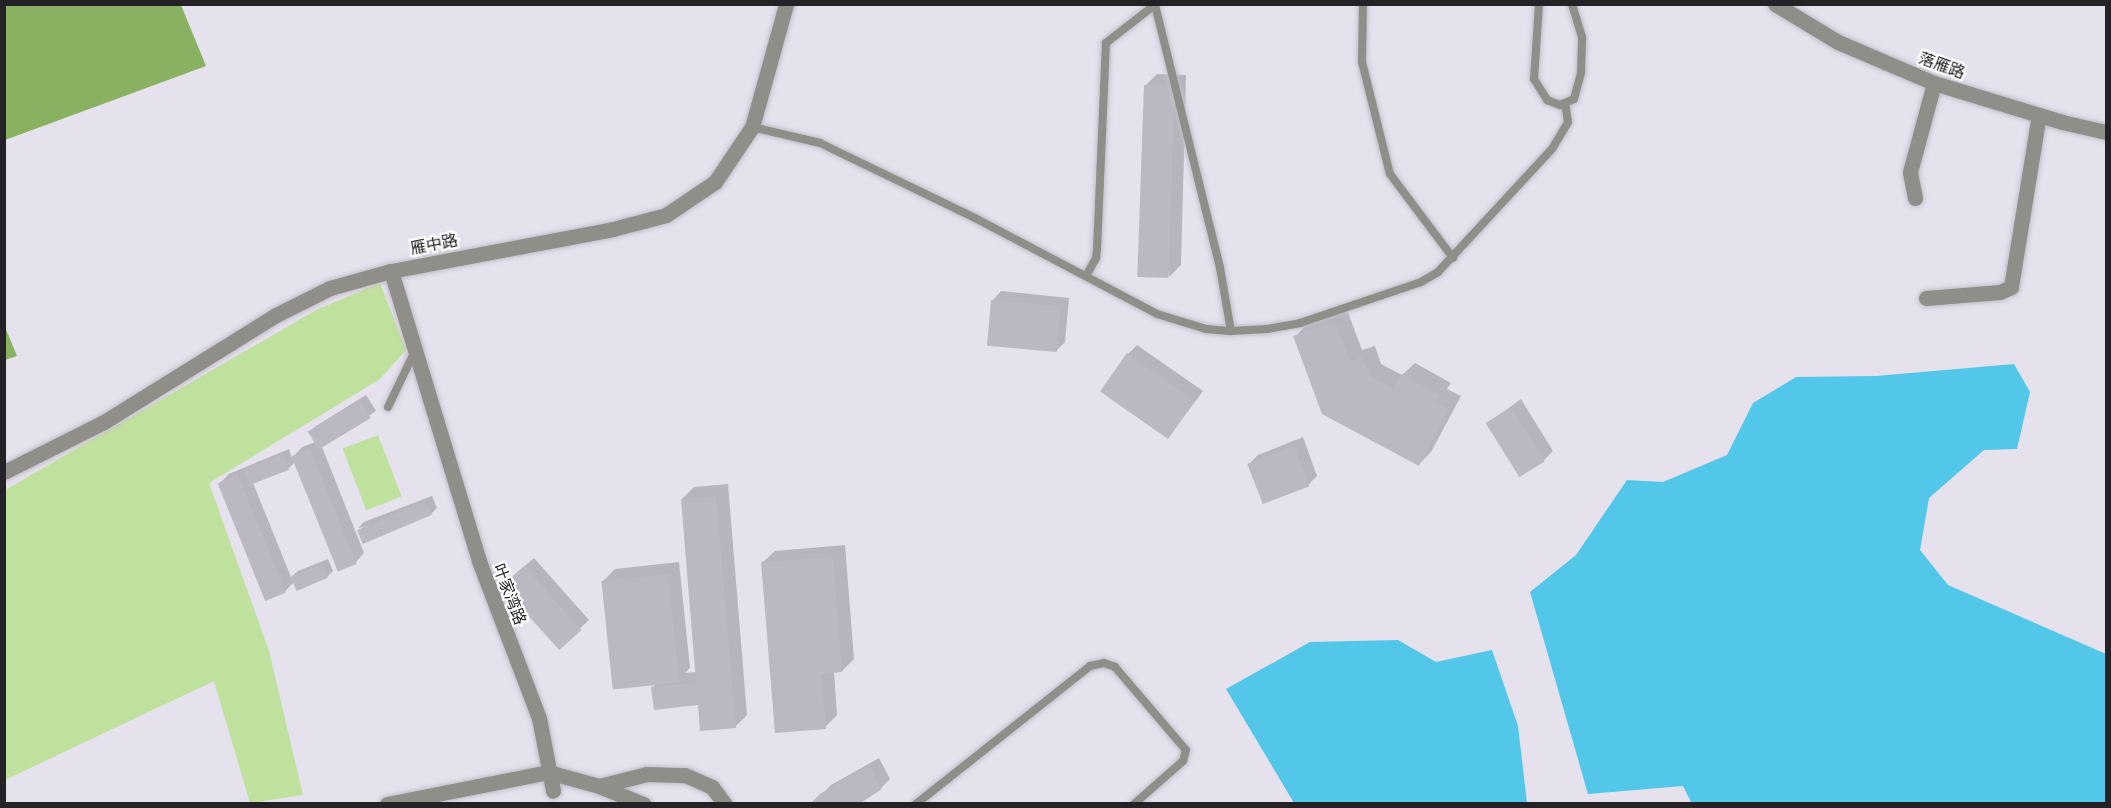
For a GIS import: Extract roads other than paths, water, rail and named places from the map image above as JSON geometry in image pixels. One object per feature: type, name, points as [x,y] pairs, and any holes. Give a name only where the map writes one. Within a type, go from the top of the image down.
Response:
[{"type":"street","name":"雁中路","points":[[4,472],[104,422],[274,316],[330,288],[391,271],[613,229],[666,215],[715,182],[752,127],[786,4]]},
{"type":"street","name":"落雁路","points":[[1775,4],[1838,42],[1934,83],[2039,115],[2106,132]]},
{"type":"street","points":[[1915,198],[1910,172],[1934,83]]},
{"type":"street","points":[[1926,298],[2000,292],[2011,287],[2039,115]]},
{"type":"street","name":"叶家湾路","points":[[391,271],[479,561],[538,718],[553,791]]},
{"type":"street","points":[[387,804],[548,772],[600,786],[643,804]]},
{"type":"street","points":[[600,786],[647,774],[685,775],[712,788],[725,804]]},
{"type":"lane","points":[[1364,4],[1362,62],[1390,174],[1453,258]]},
{"type":"lane","points":[[1539,4],[1534,79],[1552,104],[1565,104],[1574,99],[1576,95],[1583,51],[1579,23],[1572,4]]},
{"type":"lane","points":[[1086,276],[1096,258],[1097,249],[1106,43],[1156,5],[1220,268],[1231,331]]},
{"type":"lane","points":[[752,127],[820,143],[975,218],[1157,314],[1206,329],[1231,331],[1286,326],[1354,306],[1421,282],[1438,272],[1552,149],[1569,122],[1565,104]]},
{"type":"lane","points":[[387,407],[415,351]]},
{"type":"lane","points":[[916,804],[1090,666],[1104,663],[1115,667],[1186,750],[1183,761],[1134,804]]},
{"type":"water","points":[[2014,364],[2030,392],[2017,449],[1984,450],[1929,498],[1920,550],[1948,585],[2106,654],[2106,803],[1692,804],[1683,786],[1588,794],[1530,592],[1576,555],[1627,480],[1663,482],[1727,455],[1753,403],[1796,377],[1876,376]]},
{"type":"water","points":[[1398,640],[1436,662],[1492,650],[1518,726],[1527,803],[1294,803],[1226,689],[1310,642]]}]
